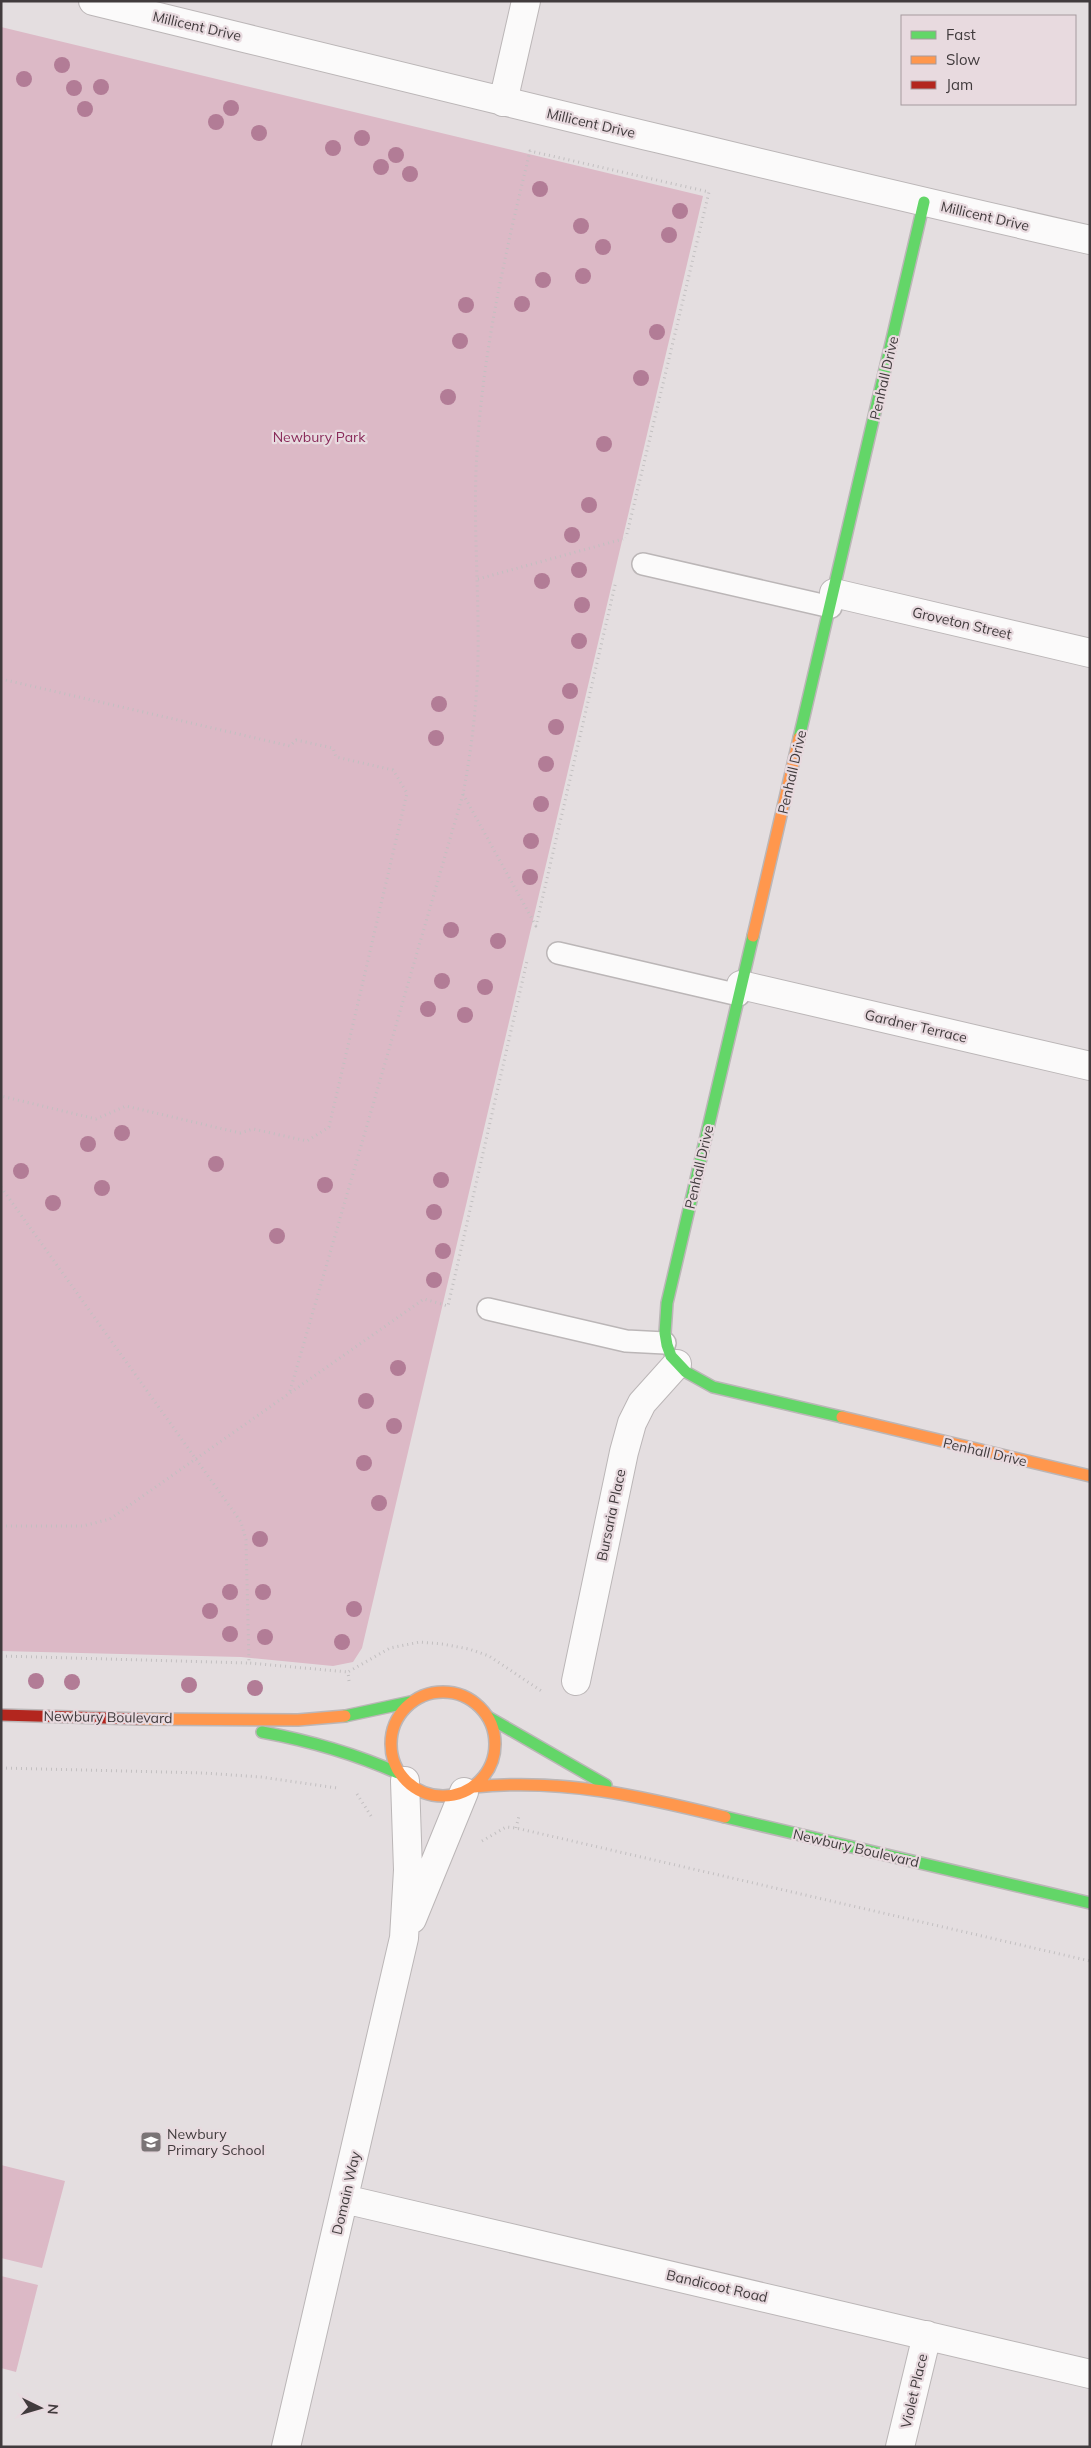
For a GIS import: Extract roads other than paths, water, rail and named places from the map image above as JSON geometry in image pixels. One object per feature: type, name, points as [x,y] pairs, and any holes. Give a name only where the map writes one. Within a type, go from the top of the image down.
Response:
[{"type":"street","points":[[503,102],[526,1]]},
{"type":"street","name":"Millicent Drive","points":[[108,3],[503,102],[1090,240]]},
{"type":"street","name":"Penhall Drive","points":[[924,202],[833,600],[667,1303],[663,1329],[671,1353],[693,1378],[726,1391],[1090,1476]]},
{"type":"street","name":"Groveton Street","points":[[833,600],[1090,654]]},
{"type":"street","name":"Gardner Terrace","points":[[740,990],[1090,1066]]},
{"type":"street","name":"Bursaria Place","points":[[576,1681],[624,1452],[632,1423],[671,1353]]},
{"type":"street","points":[[434,1692],[452,1693],[469,1699],[488,1717],[493,1727],[495,1749],[488,1770],[469,1790],[443,1797],[433,1796],[422,1793],[402,1777],[390,1752],[392,1730],[396,1720],[410,1702],[434,1692]]},
{"type":"street","name":"Newbury Boulevard","points":[[1,1715],[215,1720],[326,1718],[410,1702]]},
{"type":"street","name":"Newbury Boulevard","points":[[488,1717],[556,1758],[622,1793]]},
{"type":"street","name":"Newbury Boulevard","points":[[215,1720],[315,1742],[367,1759],[402,1777]]},
{"type":"street","name":"Domain Way","points":[[286,2447],[404,1938],[408,1870],[402,1777]]},
{"type":"street","name":"Newbury Boulevard","points":[[469,1790],[494,1784],[535,1784],[622,1793],[1090,1903]]},
{"type":"street","name":"Domain Way","points":[[404,1938],[469,1790]]},
{"type":"street","name":"Bandicoot Road","points":[[344,2199],[1090,2374]]},
{"type":"street","name":"Violet Place","points":[[900,2447],[927,2335]]},
{"type":"lane","name":"Groveton Street","points":[[644,564],[833,600]]},
{"type":"lane","name":"Gardner Terrace","points":[[558,953],[740,990]]},
{"type":"lane","points":[[488,1309],[671,1353]]},
{"type":"place","name":"Newbury Primary School","points":[[151,2142]]},
{"type":"park label","name":"Newbury Park","points":[[319,437]]}]
